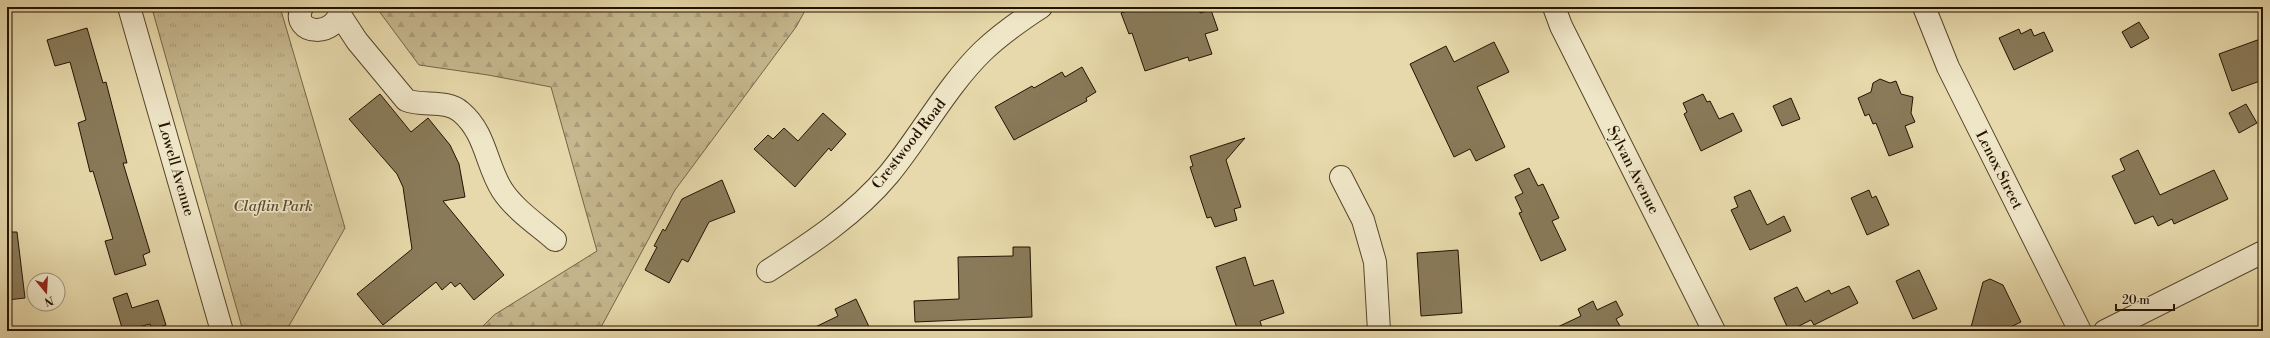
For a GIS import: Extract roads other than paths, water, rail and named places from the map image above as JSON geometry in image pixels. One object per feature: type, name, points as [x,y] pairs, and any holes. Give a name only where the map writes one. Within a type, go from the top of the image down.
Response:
[{"type":"street","name":"Lowell Avenue","points":[[129,7],[222,331]]},
{"type":"street","points":[[302,7],[300,18],[304,26],[309,29],[322,29],[332,25],[340,11]]},
{"type":"street","name":"Crestwood Road","points":[[768,271],[827,230],[874,189],[901,159],[960,78],[982,52],[1006,31],[1041,7]]},
{"type":"street","name":"Sylvan Avenue","points":[[1554,7],[1565,33],[1714,331]]},
{"type":"street","name":"Lenox Street","points":[[1924,7],[1948,67],[2080,331]]},
{"type":"street","points":[[340,11],[357,41],[406,100],[450,106],[461,112],[480,136],[497,181],[508,198],[555,240]]},
{"type":"street","points":[[1341,177],[1363,220],[1375,262],[1379,331]]},
{"type":"street","points":[[2105,331],[2263,252]]},
{"type":"park label","name":"Claflin Park","points":[[273,206]]}]
